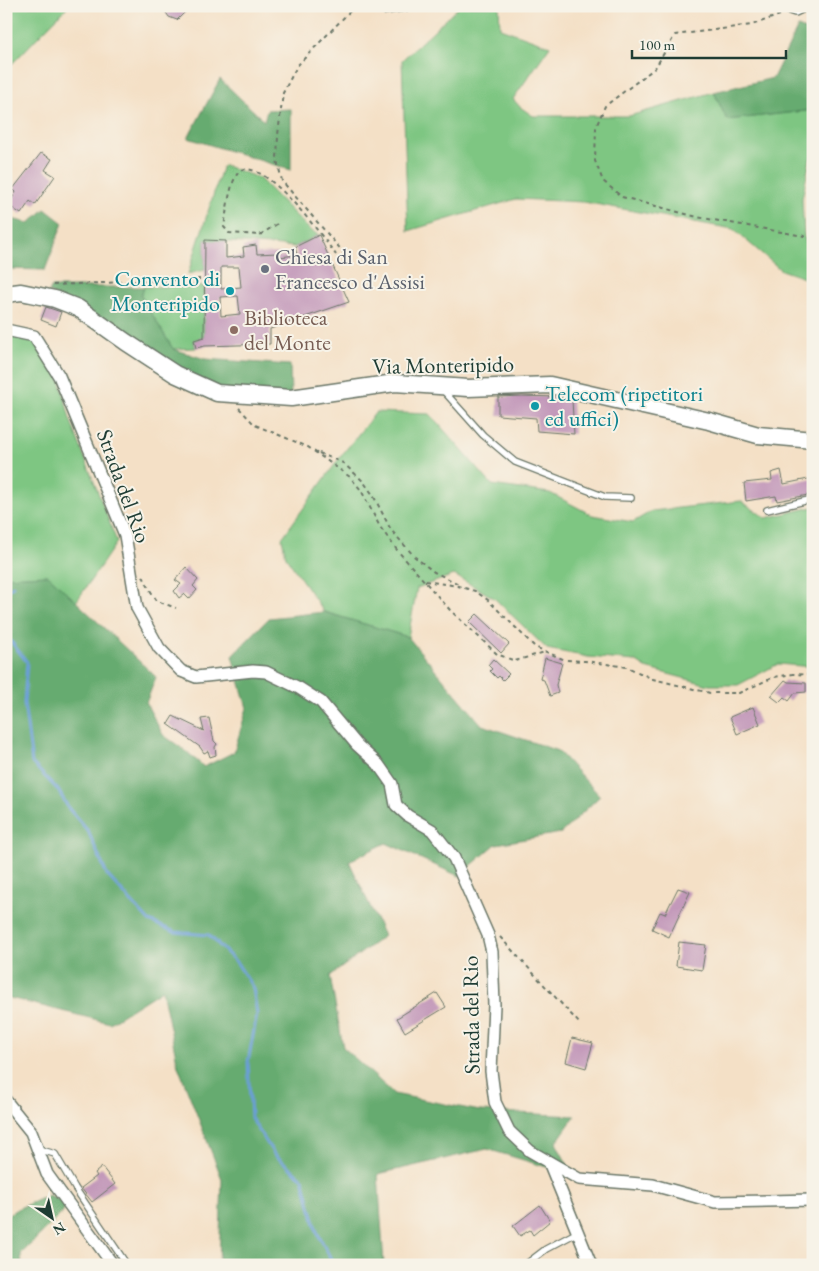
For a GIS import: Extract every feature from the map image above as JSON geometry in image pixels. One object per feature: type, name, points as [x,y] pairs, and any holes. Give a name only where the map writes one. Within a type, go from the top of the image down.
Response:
[{"type":"street","name":"Via Monteripido","points":[[6,294],[21,292],[55,299],[78,308],[175,374],[217,393],[291,398],[395,383],[468,388],[550,385],[709,421],[758,435],[813,440]]},
{"type":"street","name":"Strada del Rio","points":[[6,330],[34,336],[59,376],[125,535],[137,608],[160,648],[181,671],[196,676],[252,671],[266,672],[299,688],[321,702],[358,745],[378,764],[392,784],[396,805],[408,816],[432,830],[454,858],[488,935],[492,952],[494,1005],[491,1071],[495,1102],[509,1131],[530,1152],[579,1179],[652,1185],[715,1202],[813,1200]]},
{"type":"street","points":[[6,1101],[31,1132],[47,1174],[113,1265]]},
{"type":"street","points":[[549,1162],[591,1265]]},
{"type":"lane","points":[[439,386],[483,436],[515,462],[605,497],[630,498]]},
{"type":"lane","points":[[767,510],[813,499]]},
{"type":"lane","points":[[38,1149],[55,1154],[75,1188],[127,1265]]},
{"type":"lane","points":[[525,1265],[546,1248],[578,1232]]},
{"type":"path","points":[[350,260],[282,181],[278,170],[278,143],[283,92],[297,66],[355,6]]},
{"type":"path","points":[[794,7],[752,25],[676,35],[655,68],[605,106],[596,127],[596,161],[603,181],[622,197],[697,217],[813,239]]},
{"type":"path","points":[[277,224],[260,235],[229,233],[224,227],[234,177],[240,171],[248,169],[276,184],[322,236],[336,255]]},
{"type":"path","points":[[49,285],[200,279]]},
{"type":"path","points":[[217,393],[234,403],[255,426],[308,447],[350,477],[361,490],[389,540],[450,610],[498,654],[515,661],[545,652]]},
{"type":"path","points":[[317,453],[343,463],[363,481],[374,495],[391,530],[415,557],[434,572],[475,591],[488,600],[535,646],[545,652],[565,660],[627,667],[653,679],[710,693],[739,694],[774,677],[793,674],[813,675]]},
{"type":"path","points":[[141,571],[157,601],[176,608]]},
{"type":"path","points":[[424,581],[466,588]]},
{"type":"path","points":[[500,937],[580,1024]]},
{"type":"green space","points":[[6,6],[68,6],[6,70]]},
{"type":"green space","points":[[460,6],[499,6],[500,28],[550,46],[513,99],[520,107],[533,116],[629,116],[714,92],[727,120],[813,110],[813,153],[810,159],[802,199],[804,236],[813,265],[813,281],[781,270],[733,229],[584,202],[516,199],[408,231],[402,60]]},
{"type":"green space","points":[[798,27],[813,33],[813,110],[727,120],[714,92],[773,78]]},
{"type":"green space","points":[[220,79],[264,121],[267,110],[291,109],[291,170],[188,138]]},
{"type":"green space","points":[[223,165],[259,178],[311,231],[319,235],[295,247],[205,240],[205,270],[188,274]]},
{"type":"green space","points":[[45,209],[63,223],[45,270],[6,269],[6,214],[7,218],[29,223]]},
{"type":"green space","points":[[204,286],[204,337],[194,340],[196,348],[173,349],[141,296],[144,287]]},
{"type":"green space","points":[[52,287],[144,287],[141,296],[173,349],[205,359],[290,365],[291,395],[218,390],[49,292]]},
{"type":"green space","points":[[6,330],[34,336],[59,376],[70,419],[117,542],[76,602],[48,575],[6,577]]},
{"type":"green space","points":[[376,412],[430,414],[492,485],[550,493],[592,515],[633,522],[652,511],[741,501],[766,518],[813,507],[813,667],[778,664],[738,685],[709,685],[646,668],[635,661],[588,657],[547,649],[494,598],[454,575],[417,588],[408,637],[324,612],[286,557],[282,538],[341,456]]},
{"type":"green space","points":[[48,575],[156,677],[146,703],[163,735],[186,751],[204,767],[234,752],[247,708],[232,656],[269,618],[324,612],[408,637],[482,725],[558,751],[600,796],[561,833],[496,844],[459,876],[386,843],[349,861],[384,936],[330,976],[343,1047],[394,1094],[480,1111],[575,1116],[556,1143],[573,1175],[487,1149],[378,1174],[384,1265],[219,1265],[222,1179],[178,1066],[162,990],[110,1023],[6,997],[6,577]]},
{"type":"green space","points":[[49,1195],[64,1202],[64,1211],[21,1254],[22,1265],[6,1265],[6,1216]]},
{"type":"building","points":[[171,6],[191,6],[177,20],[169,17],[165,11]]},
{"type":"building","points":[[381,6],[408,6],[408,11],[384,15]]},
{"type":"building","points":[[41,153],[52,159],[45,170],[55,176],[35,205],[30,201],[21,214],[8,205],[16,192],[13,189]]},
{"type":"building","name":"Convento di Monteripido","points":[[319,235],[349,302],[270,329],[270,344],[205,346],[196,348],[194,340],[204,337],[205,240],[226,241],[226,258],[244,256],[243,247],[256,245],[257,254],[277,253],[279,257],[297,255],[295,247]],"holes":[[[221,267],[239,267],[241,287],[221,289]],[[238,296],[240,314],[221,316],[220,297]]]},
{"type":"building","points":[[46,307],[61,312],[56,326],[41,320]]},
{"type":"building","name":"Telecom (ripetitori ed uffici)","points":[[498,397],[557,397],[572,400],[574,434],[537,431],[536,418],[498,415]]},
{"type":"building","points":[[781,470],[784,484],[813,478],[813,494],[777,501],[776,496],[746,501],[744,483],[772,480],[771,473]]},
{"type":"building","points":[[186,567],[198,580],[193,586],[197,590],[189,599],[184,594],[179,598],[174,591],[181,584],[175,580]]},
{"type":"building","points":[[477,614],[509,644],[501,653],[469,622]]},
{"type":"building","points":[[545,658],[562,663],[556,685],[558,693],[550,696],[544,680],[540,679]]},
{"type":"building","points":[[493,659],[509,674],[503,680],[499,676],[497,678],[490,671],[492,669],[488,665]]},
{"type":"building","points":[[785,680],[788,682],[806,683],[806,692],[795,693],[789,701],[784,697],[779,702],[771,696]]},
{"type":"building","points":[[753,707],[760,724],[737,734],[730,717]]},
{"type":"building","points":[[173,716],[204,731],[201,719],[209,718],[214,741],[217,744],[215,747],[216,755],[210,757],[208,751],[204,753],[200,747],[168,724]]},
{"type":"building","points":[[678,888],[690,892],[669,937],[652,929],[660,912],[665,914]]},
{"type":"building","points":[[679,942],[706,945],[702,970],[676,966]]},
{"type":"building","points":[[437,993],[446,1007],[405,1032],[397,1018]]},
{"type":"building","points":[[572,1038],[593,1043],[586,1068],[566,1062]]},
{"type":"building","points":[[102,1167],[115,1184],[92,1202],[81,1188],[97,1176],[95,1173]]},
{"type":"building","points":[[540,1205],[550,1221],[533,1235],[530,1230],[520,1236],[513,1226]]},
{"type":"waterway","points":[[6,590],[13,586]]},
{"type":"waterway","points":[[6,638],[9,639],[27,662],[24,703],[32,763],[58,790],[69,809],[88,831],[107,875],[149,921],[175,932],[209,935],[237,963],[253,988],[257,1014],[248,1062],[251,1118],[274,1154],[303,1179],[317,1232],[334,1265]]},
{"type":"place","name":"Chiesa di San Francesco d'Assisi","points":[[265,269]]},
{"type":"place","name":"Convento di Monteripido","points":[[230,291]]},
{"type":"place","name":"Biblioteca del Monte","points":[[234,330]]},
{"type":"place","name":"Telecom (ripetitori ed uffici)","points":[[535,406]]}]
